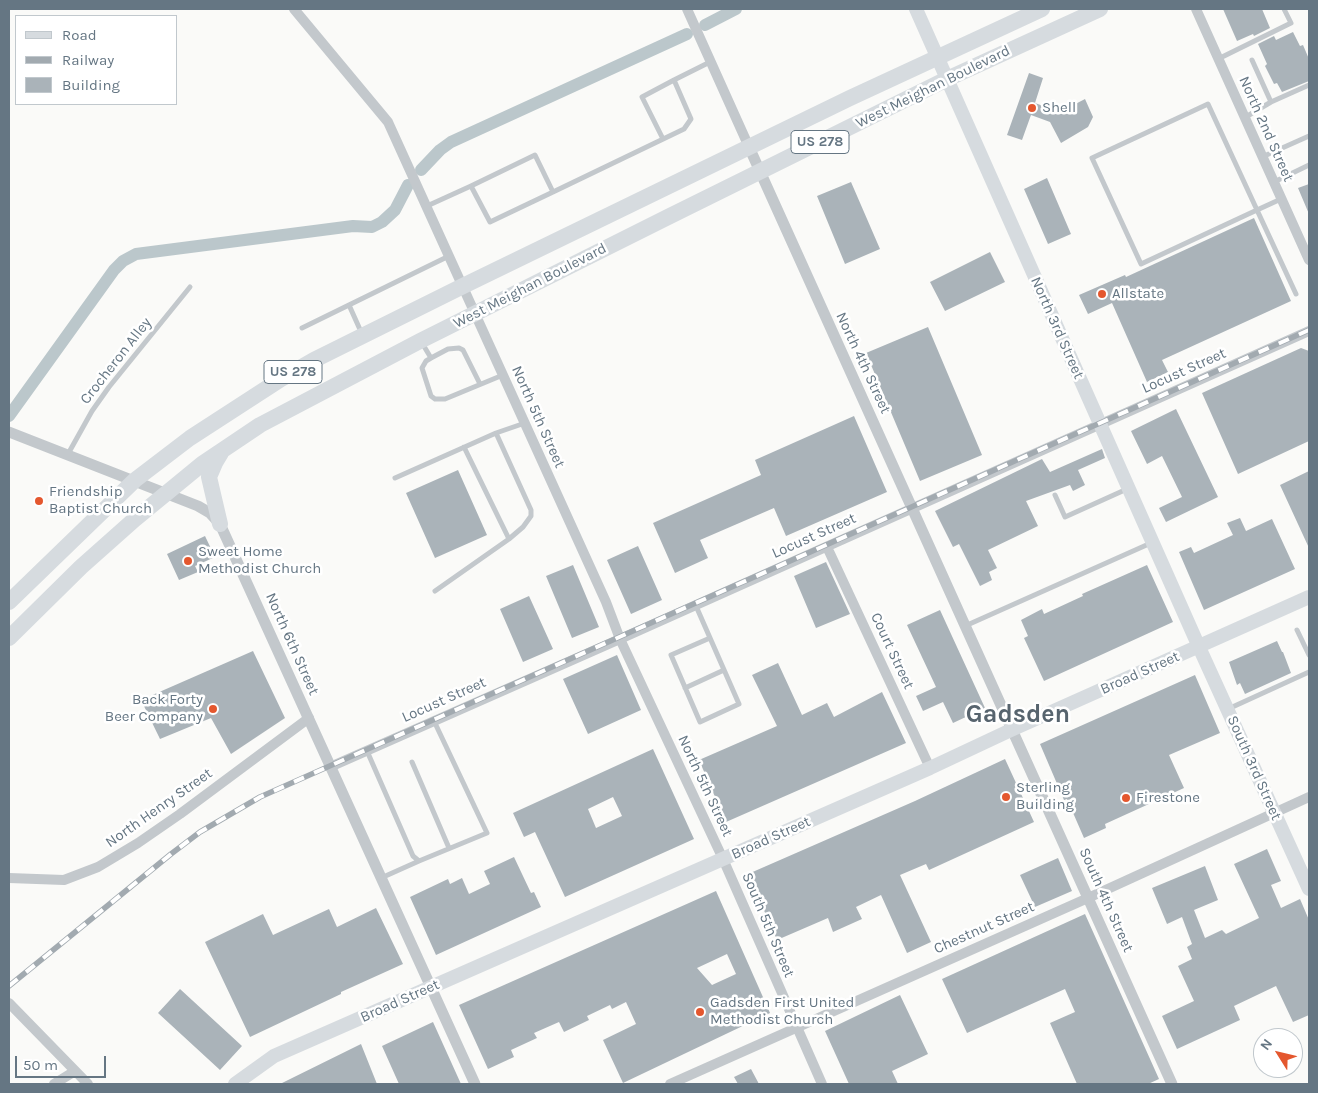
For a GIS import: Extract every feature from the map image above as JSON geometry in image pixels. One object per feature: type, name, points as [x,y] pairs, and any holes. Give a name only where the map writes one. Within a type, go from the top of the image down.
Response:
[{"type":"highway","name":"West Meighan Boulevard","points":[[9,602],[135,480],[190,438],[248,398],[314,360],[749,147],[1042,9]]},
{"type":"highway","name":"West Meighan Boulevard","points":[[9,638],[81,567],[167,493],[202,464],[260,425],[475,313],[947,79],[1100,9]]},
{"type":"highway","points":[[220,524],[209,477],[223,450]]},
{"type":"main road","name":"North 3rd Street","points":[[916,9],[1199,646]]},
{"type":"main road","name":"Broad Street","points":[[235,1084],[274,1056],[930,768],[1309,597]]},
{"type":"main road","name":"South 3rd Street","points":[[1199,646],[1309,889]]},
{"type":"street","name":"North 5th Street","points":[[294,9],[388,122],[606,602],[620,639],[723,859]]},
{"type":"street","name":"North 4th Street","points":[[687,9],[913,508],[1011,730]]},
{"type":"street","name":"North 2nd Street","points":[[1196,9],[1309,260]]},
{"type":"street","name":"Locust Street","points":[[330,767],[696,606],[1309,331]]},
{"type":"street","name":"North 6th Street","points":[[9,432],[198,506],[210,513],[220,524],[475,1084]]},
{"type":"street","name":"Court Street","points":[[827,546],[930,768]]},
{"type":"street","name":"North Henry Street","points":[[9,878],[64,880],[98,867],[138,844],[309,718]]},
{"type":"street","name":"South 4th Street","points":[[1011,730],[1172,1084]]},
{"type":"street","name":"Chestnut Street","points":[[670,1084],[1088,898],[1309,797]]},
{"type":"street","name":"South 5th Street","points":[[723,859],[796,1029],[822,1084]]},
{"type":"street","points":[[9,1003],[88,1084]]},
{"type":"street","points":[[54,1084],[75,1071]]},
{"type":"lane","points":[[1218,59],[1291,23],[1284,9]]},
{"type":"lane","points":[[1252,60],[1271,102]]},
{"type":"lane","points":[[663,139],[642,97],[710,62]]},
{"type":"lane","points":[[471,186],[490,222],[684,129],[691,118],[674,80]]},
{"type":"lane","points":[[1244,118],[1271,102],[1309,85]]},
{"type":"lane","points":[[1281,199],[1257,210],[1142,264],[1092,158],[1208,104],[1257,210],[1296,294]]},
{"type":"lane","points":[[1262,157],[1309,136]]},
{"type":"lane","points":[[427,206],[535,156],[553,192]]},
{"type":"lane","points":[[1274,182],[1309,165]]},
{"type":"lane","points":[[302,328],[450,256]]},
{"type":"lane","name":"Crocheron Alley","points":[[68,454],[92,411],[105,393],[190,287]]},
{"type":"lane","points":[[349,305],[363,336]]},
{"type":"lane","points":[[420,341],[430,358]]},
{"type":"lane","points":[[480,384],[463,350],[459,348],[448,349],[430,358],[422,368],[432,396],[435,399],[445,398],[503,375]]},
{"type":"lane","points":[[395,478],[496,433],[525,423]]},
{"type":"lane","points":[[434,591],[509,539],[531,516],[496,433]]},
{"type":"lane","points":[[464,447],[509,539]]},
{"type":"lane","points":[[1055,495],[1065,517],[1129,488]]},
{"type":"lane","points":[[965,626],[1154,542]]},
{"type":"lane","points":[[696,606],[739,704],[700,722],[671,655],[710,638]]},
{"type":"lane","points":[[1297,630],[1309,655]]},
{"type":"lane","points":[[685,688],[724,670]]},
{"type":"lane","points":[[1228,709],[1309,672]]},
{"type":"lane","points":[[380,878],[487,833],[434,721]]},
{"type":"lane","points":[[367,751],[413,856],[419,861]]},
{"type":"lane","points":[[412,762],[449,848]]},
{"type":"building","points":[[1223,9],[1262,9],[1270,28],[1254,36],[1253,34],[1237,41]]},
{"type":"building","points":[[1293,32],[1300,46],[1303,45],[1309,59],[1309,81],[1282,92],[1277,83],[1274,84],[1265,66],[1267,64],[1258,44],[1274,36],[1276,40]]},
{"type":"building","points":[[1029,73],[1043,78],[1035,103],[1060,112],[1085,99],[1093,117],[1088,127],[1061,143],[1050,122],[1031,115],[1022,140],[1007,135]]},
{"type":"building","points":[[1047,178],[1071,234],[1048,244],[1024,189]]},
{"type":"building","points":[[851,182],[880,249],[845,264],[817,196]]},
{"type":"building","points":[[1309,184],[1309,214],[1298,188]]},
{"type":"building","points":[[1254,218],[1291,301],[1162,360],[1168,372],[1147,382],[1112,303],[1088,314],[1079,295],[1125,275],[1126,277]]},
{"type":"building","points":[[990,252],[1005,282],[945,311],[930,282]]},
{"type":"building","points":[[928,327],[982,455],[920,481],[866,353]]},
{"type":"building","points":[[1301,348],[1309,351],[1309,441],[1238,474],[1202,393]]},
{"type":"building","points":[[1176,409],[1218,497],[1166,522],[1159,508],[1182,497],[1162,456],[1147,464],[1131,431]]},
{"type":"building","points":[[854,416],[887,492],[786,536],[774,508],[700,540],[708,558],[675,573],[653,523],[761,475],[755,460]]},
{"type":"building","points":[[1102,449],[1105,458],[1078,470],[1085,485],[1073,491],[1070,485],[1026,501],[1038,526],[988,550],[997,568],[989,572],[992,580],[980,586],[959,544],[953,547],[935,511],[1042,459],[1050,472]]},
{"type":"building","points":[[458,470],[487,535],[435,558],[406,493]]},
{"type":"building","points":[[1309,471],[1309,548],[1280,485]]},
{"type":"building","points":[[1240,518],[1246,531],[1272,519],[1295,569],[1204,610],[1179,552],[1191,547],[1194,553],[1233,535],[1227,523]]},
{"type":"building","name":"Sweet Home Methodist Church","points":[[205,536],[215,557],[195,566],[198,572],[179,580],[167,554]]},
{"type":"building","points":[[638,546],[662,600],[631,614],[607,560]]},
{"type":"building","points":[[826,562],[850,614],[816,628],[794,576]]},
{"type":"building","points":[[573,565],[599,627],[572,638],[546,576]]},
{"type":"building","points":[[1147,565],[1173,622],[1044,681],[1024,638],[1028,636],[1021,620],[1042,609],[1044,614],[1083,596],[1082,594]]},
{"type":"building","points":[[529,596],[553,649],[523,662],[500,609]]},
{"type":"building","points":[[940,610],[985,708],[953,723],[943,702],[923,711],[916,696],[936,687],[907,625]]},
{"type":"building","points":[[1277,641],[1291,673],[1245,694],[1240,683],[1237,685],[1229,662]]},
{"type":"building","name":"Back Forty Beer Company","points":[[253,651],[285,718],[231,754],[211,718],[160,739],[141,700]]},
{"type":"building","points":[[617,655],[641,710],[588,734],[563,679]]},
{"type":"building","points":[[778,663],[802,715],[827,703],[834,717],[882,692],[906,743],[726,822],[699,760],[777,726],[752,675]]},
{"type":"building","points":[[1195,675],[1220,733],[1169,755],[1184,788],[1105,824],[1106,828],[1084,838],[1067,799],[1064,800],[1040,744]]},
{"type":"building","points":[[653,749],[694,839],[565,897],[535,832],[524,837],[513,813]],"holes":[[[613,797],[622,816],[596,828],[588,809]]]},
{"type":"building","points":[[1005,759],[1034,822],[929,870],[926,864],[900,875],[931,942],[907,953],[881,895],[856,907],[862,919],[833,932],[828,918],[777,940],[748,874],[915,801]]},
{"type":"building","points":[[1267,849],[1281,881],[1271,885],[1281,908],[1300,899],[1309,920],[1309,1015],[1293,1022],[1276,986],[1234,1006],[1240,1020],[1177,1049],[1162,1016],[1194,1001],[1178,966],[1192,959],[1187,947],[1192,944],[1182,917],[1167,924],[1152,888],[1205,866],[1218,900],[1194,910],[1205,938],[1222,930],[1226,934],[1259,918],[1234,864]]},
{"type":"building","points":[[514,857],[531,893],[534,892],[541,907],[436,955],[410,897],[448,879],[450,884],[462,878],[469,894],[490,884],[484,871]]},
{"type":"building","points":[[1058,858],[1072,891],[1035,907],[1020,875]]},
{"type":"building","points":[[716,891],[770,1013],[623,1083],[603,1040],[636,1024],[626,1002],[612,1009],[610,1005],[587,1016],[589,1020],[564,1032],[559,1022],[534,1033],[537,1038],[511,1050],[514,1057],[488,1069],[459,1005]],"holes":[[[727,954],[736,974],[712,985],[697,968]]]},
{"type":"building","points":[[376,908],[403,964],[250,1037],[205,942],[263,914],[273,935],[329,909],[337,927]]},
{"type":"building","points":[[1085,914],[1159,1079],[1148,1084],[1077,1084],[1050,1023],[1075,1012],[1065,989],[967,1033],[942,979]]},
{"type":"building","points":[[180,989],[242,1046],[220,1070],[158,1013]]},
{"type":"building","points":[[900,995],[928,1054],[892,1071],[898,1084],[849,1084],[825,1031]]},
{"type":"building","points":[[433,1022],[461,1084],[399,1084],[382,1046]]},
{"type":"building","points":[[361,1044],[377,1084],[280,1084]]},
{"type":"building","points":[[751,1069],[759,1084],[738,1084],[734,1077]]},
{"type":"waterway","points":[[705,25],[736,9]]},
{"type":"waterway","points":[[421,170],[440,150],[451,142],[687,34]]},
{"type":"waterway","points":[[9,416],[114,270],[123,261],[136,254],[353,226],[372,227],[382,222],[395,210],[408,185]]},
{"type":"railway","points":[[9,986],[200,832],[260,797],[1309,330]]},
{"type":"place","name":"Shell","points":[[1032,108]]},
{"type":"place","name":"Allstate","points":[[1102,294]]},
{"type":"place","name":"Friendship Baptist Church","points":[[39,501]]},
{"type":"place","name":"Sweet Home Methodist Church","points":[[188,561]]},
{"type":"place","name":"Back Forty Beer Company","points":[[213,709]]},
{"type":"place","name":"Sterling Building","points":[[1006,797]]},
{"type":"place","name":"Firestone","points":[[1126,798]]},
{"type":"place","name":"Gadsden First United Methodist Church","points":[[700,1012]]},
{"type":"district","name":"Gadsden","points":[[1018,715]]}]
